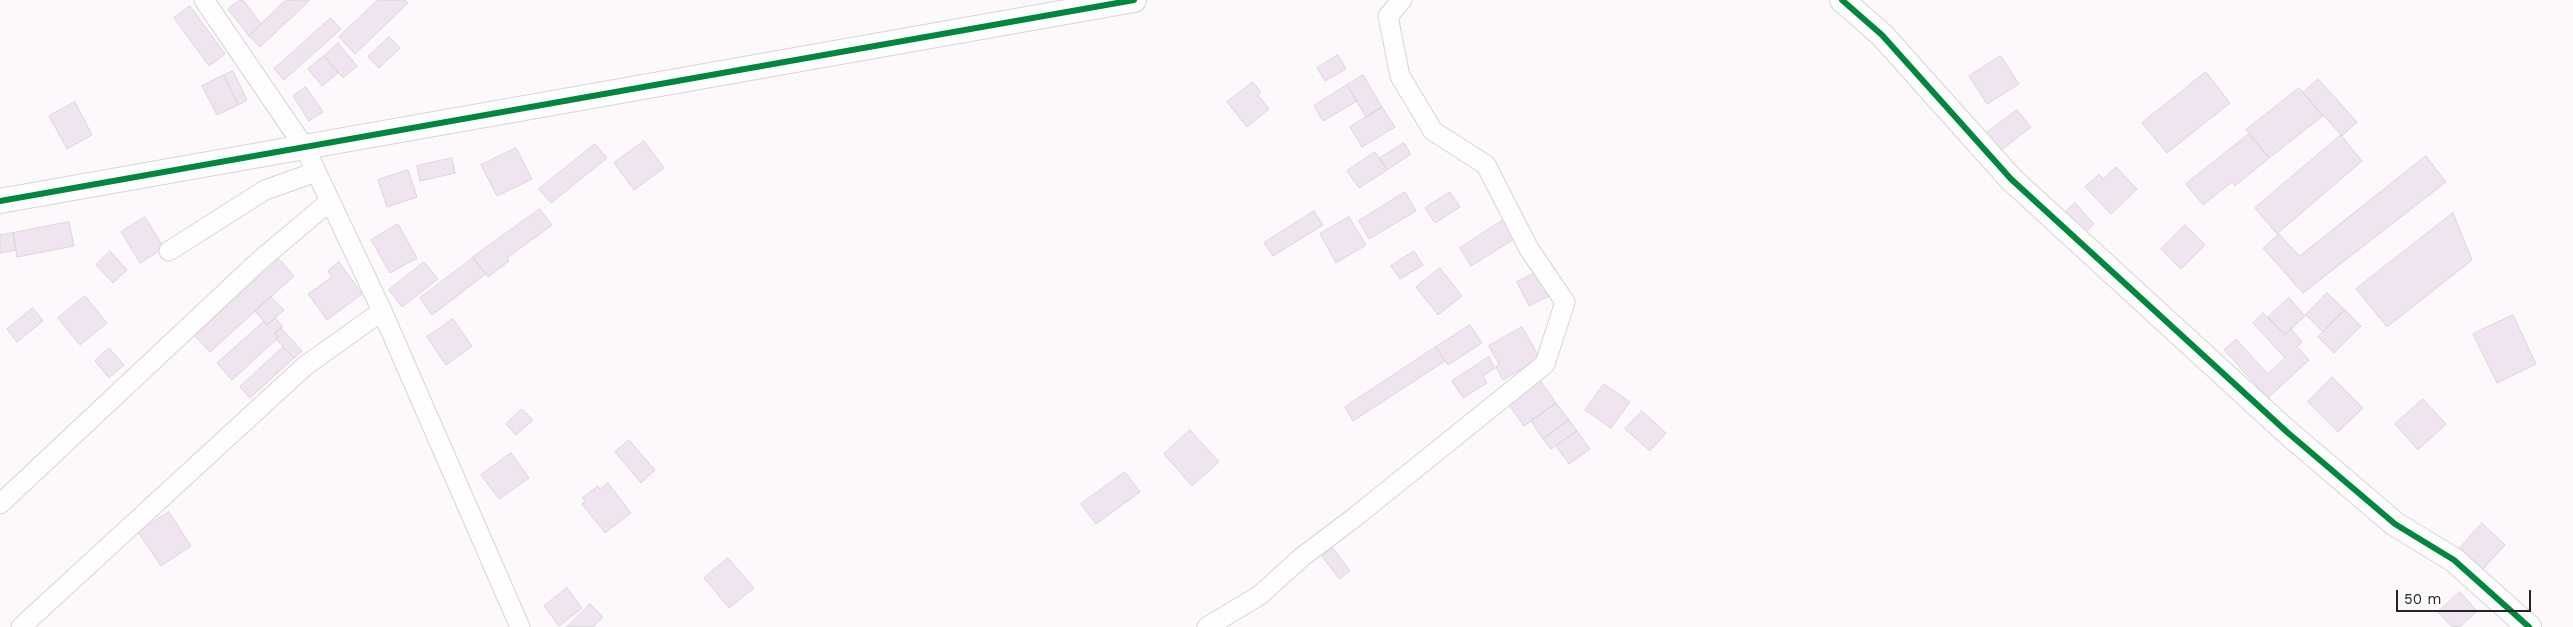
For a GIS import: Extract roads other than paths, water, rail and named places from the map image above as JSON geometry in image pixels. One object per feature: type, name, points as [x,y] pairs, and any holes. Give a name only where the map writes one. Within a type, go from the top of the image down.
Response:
[{"type":"street","points":[[204,0],[305,148],[382,311],[520,627]]},
{"type":"street","points":[[0,201],[1134,0]]},
{"type":"street","points":[[1207,627],[1260,595],[1302,557],[1355,517],[1545,364],[1565,302],[1529,249],[1486,165],[1433,131],[1400,76],[1388,16],[1402,0]]},
{"type":"street","points":[[1842,0],[1882,36],[2011,179],[2287,432],[2395,524],[2454,560],[2529,627]]},
{"type":"street","points":[[169,251],[265,190],[316,172]]},
{"type":"street","points":[[0,504],[259,261],[329,202]]},
{"type":"street","points":[[20,627],[304,366],[382,311]]}]
